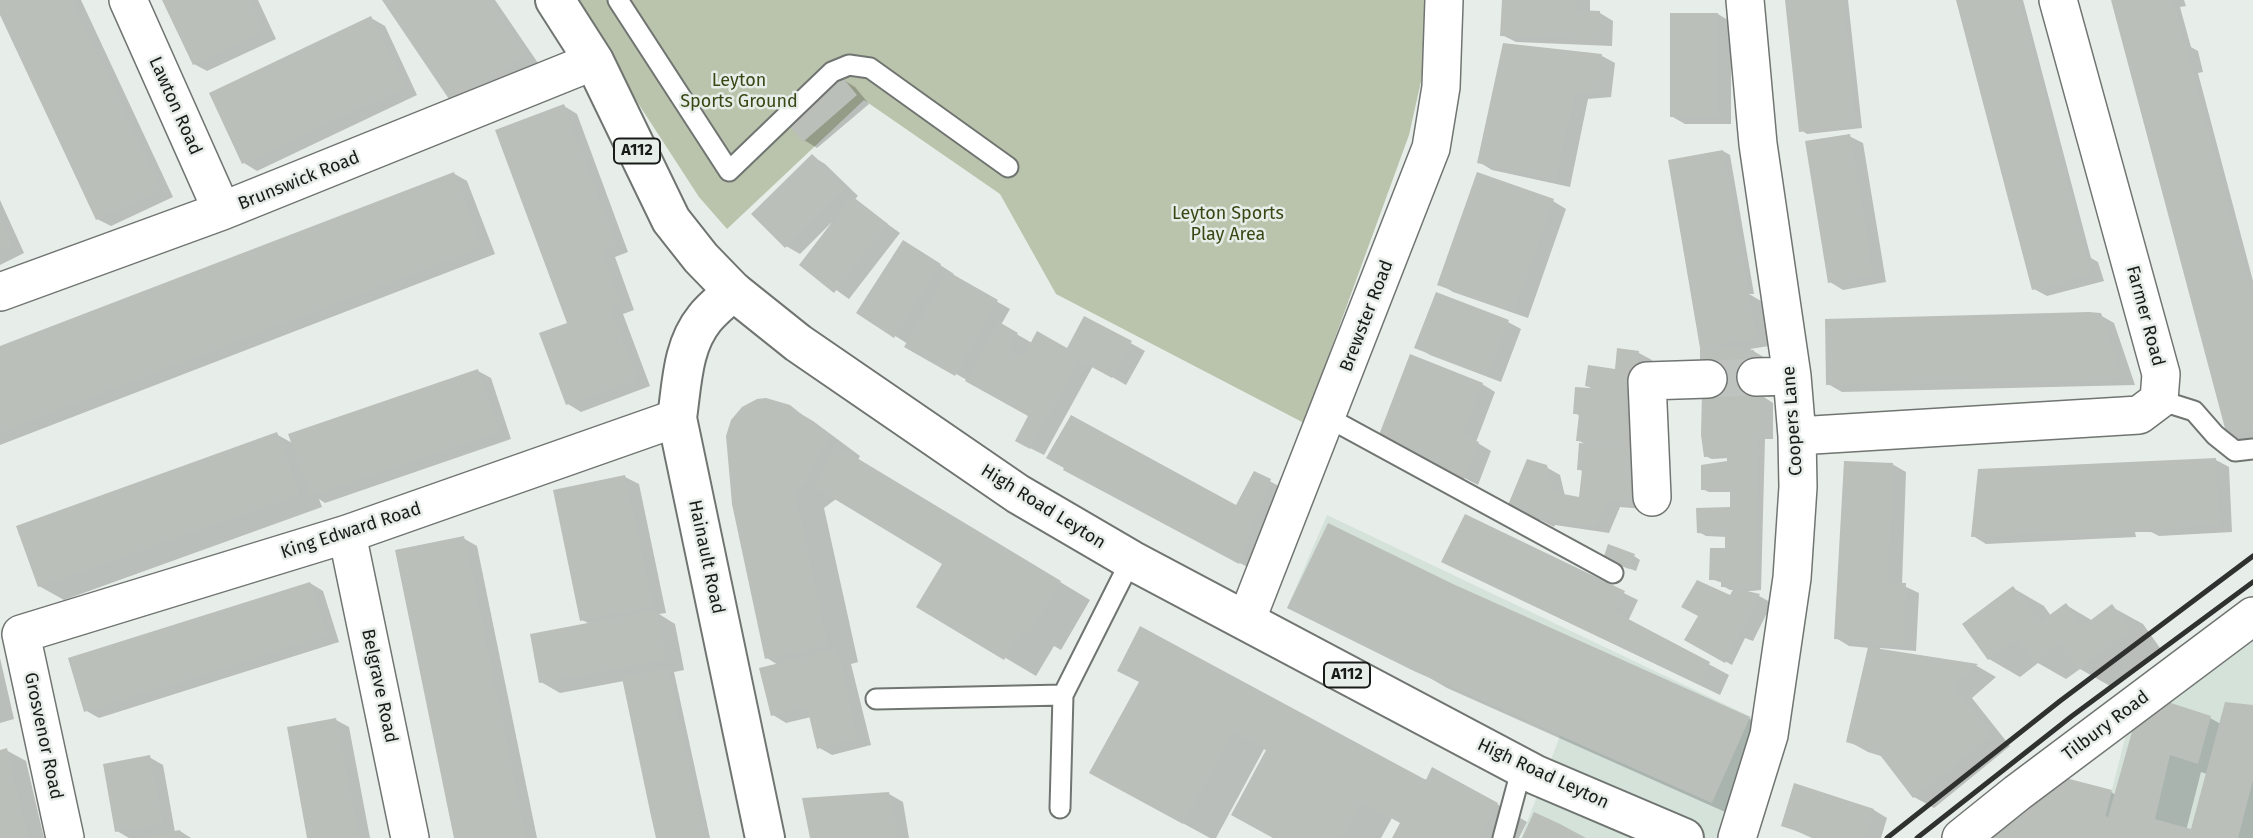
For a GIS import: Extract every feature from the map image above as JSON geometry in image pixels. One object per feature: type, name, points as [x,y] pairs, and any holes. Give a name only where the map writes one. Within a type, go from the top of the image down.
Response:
[{"type":"main road","name":"High Road Leyton","points":[[555,0],[594,61],[671,220],[701,258],[733,290],[798,342],[1018,494],[1131,560],[1521,767],[1684,838]]},
{"type":"main road","name":"Hainault Road","points":[[733,290],[704,319],[692,340],[684,363],[677,418],[765,838]]},
{"type":"street","name":"Lawton Road","points":[[128,0],[222,211]]},
{"type":"street","name":"Brewster Road","points":[[1246,621],[1430,148],[1441,87],[1444,0]]},
{"type":"street","name":"Coopers Lane","points":[[1737,838],[1769,735],[1792,579],[1798,487],[1792,376],[1758,144],[1745,0]]},
{"type":"street","name":"Farmer Road","points":[[2058,0],[2161,374],[2159,400]]},
{"type":"street","name":"Brunswick Road","points":[[0,292],[222,211],[594,61]]},
{"type":"street","points":[[1756,377],[1792,376]]},
{"type":"street","points":[[1652,497],[1647,382],[1708,379]]},
{"type":"street","points":[[1797,436],[2139,415],[2159,400]]},
{"type":"street","name":"King Edward Road","points":[[21,634],[347,534],[677,418]]},
{"type":"street","name":"Belgrave Road","points":[[347,534],[410,838]]},
{"type":"street","name":"Tilbury Road","points":[[1961,838],[2253,616]]},
{"type":"street","name":"Grosvenor Road","points":[[21,634],[65,838]]},
{"type":"lane","points":[[618,0],[729,171],[832,72],[849,65],[870,68],[1008,167]]},
{"type":"lane","points":[[2159,400],[2194,411],[2235,451],[2253,449]]},
{"type":"lane","points":[[1327,417],[1614,573]]},
{"type":"lane","points":[[1060,808],[1063,695],[1131,560]]},
{"type":"lane","points":[[876,699],[1063,695]]},
{"type":"lane","points":[[1503,838],[1521,767]]},
{"type":"shaded area","points":[[1327,515],[1762,722],[1720,838],[1521,838],[1560,736],[1414,671],[1287,608]]},
{"type":"shaded area","points":[[2253,631],[2253,838],[2100,838],[2131,714]]},
{"type":"green space","points":[[571,0],[1429,0],[1428,50],[1409,135],[1304,423],[1056,294],[1000,194],[864,100],[727,229],[699,197]]},
{"type":"building","points":[[0,0],[72,0],[161,189],[96,220],[0,15]]},
{"type":"building","points":[[162,0],[249,0],[264,31],[193,65]]},
{"type":"building","points":[[382,0],[489,0],[526,55],[453,105]]},
{"type":"building","points":[[1502,0],[1577,0],[1577,10],[1600,11],[1599,40],[1500,36]]},
{"type":"building","points":[[1785,0],[1843,0],[1856,125],[1799,132]]},
{"type":"building","points":[[1956,0],[2019,0],[2091,274],[2032,290]]},
{"type":"building","points":[[2111,0],[2173,0],[2253,298],[2253,429],[2227,436]]},
{"type":"building","points":[[1670,13],[1718,13],[1718,117],[1670,117]]},
{"type":"building","points":[[371,16],[405,87],[242,164],[209,93]]},
{"type":"building","points":[[1503,43],[1602,54],[1598,90],[1575,92],[1556,180],[1477,163]]},
{"type":"building","points":[[842,77],[857,95],[803,142],[787,123]]},
{"type":"building","points":[[564,104],[616,244],[602,250],[621,302],[610,306],[637,379],[566,405],[539,333],[567,323],[495,130]]},
{"type":"building","points":[[1850,134],[1873,275],[1828,283],[1805,141]]},
{"type":"building","points":[[1723,150],[1756,338],[1700,348],[1668,160]]},
{"type":"building","points":[[812,154],[846,187],[785,248],[751,214]]},
{"type":"building","points":[[454,172],[482,247],[0,432],[0,346]]},
{"type":"building","points":[[1477,172],[1554,199],[1514,312],[1437,285]]},
{"type":"building","points":[[852,196],[888,224],[834,293],[799,265]]},
{"type":"building","points":[[0,219],[12,246],[0,251]]},
{"type":"building","points":[[903,240],[941,264],[894,338],[856,313]]},
{"type":"building","points":[[947,271],[998,300],[955,376],[904,347]]},
{"type":"building","points":[[1436,292],[1509,320],[1487,376],[1414,348]]},
{"type":"building","points":[[2101,313],[2123,378],[1826,385],[1825,319]]},
{"type":"building","points":[[1084,316],[1132,341],[1112,378],[1079,360],[1030,449],[1015,441],[1028,416],[965,381],[999,322],[1018,333],[1008,351],[1022,359],[1037,331],[1067,348]]},
{"type":"building","points":[[1617,348],[1639,351],[1634,393],[1627,391],[1625,418],[1630,419],[1628,445],[1576,441],[1579,414],[1573,414],[1575,387],[1604,389],[1585,386],[1588,365],[1615,369]]},
{"type":"building","points":[[1700,348],[1754,350],[1757,391],[1707,391],[1700,374]]},
{"type":"building","points":[[1410,354],[1483,383],[1462,435],[1479,442],[1464,479],[1379,435]]},
{"type":"building","points":[[478,369],[499,431],[310,496],[288,434]]},
{"type":"building","points":[[1702,393],[1760,393],[1755,588],[1721,587],[1721,580],[1709,580],[1710,548],[1725,548],[1725,535],[1697,533],[1696,508],[1730,507],[1730,490],[1701,490],[1701,465],[1727,461],[1727,455],[1704,457],[1701,435]]},
{"type":"building","points":[[766,398],[790,405],[830,437],[804,485],[794,490],[828,645],[765,659],[732,504],[726,436],[731,420],[742,407],[757,399]]},
{"type":"building","points":[[1071,415],[1236,505],[1254,471],[1271,479],[1239,564],[1063,470],[1064,468],[1046,458]]},
{"type":"building","points":[[277,432],[299,494],[38,587],[16,526]]},
{"type":"building","points":[[1579,443],[1632,447],[1630,475],[1634,475],[1631,503],[1607,500],[1596,526],[1541,518],[1540,521],[1508,505],[1527,459],[1547,465],[1553,492],[1579,497],[1582,470],[1577,470]]},
{"type":"building","points":[[837,446],[1061,581],[1029,634],[1022,630],[1004,660],[916,607],[942,564],[813,486]]},
{"type":"building","points":[[2216,458],[2219,525],[1971,537],[1978,469]]},
{"type":"building","points":[[1844,461],[1893,463],[1888,583],[1906,583],[1903,644],[1834,639]]},
{"type":"building","points":[[625,475],[653,606],[580,621],[553,490]]},
{"type":"building","points":[[1465,514],[1625,591],[1615,612],[1710,662],[1700,685],[1441,562]]},
{"type":"building","points":[[1328,523],[1453,584],[1750,717],[1712,803],[1414,671],[1287,608]]},
{"type":"building","points":[[464,536],[526,838],[454,838],[450,819],[395,550]]},
{"type":"building","points":[[1608,544],[1635,554],[1629,569],[1603,559]]},
{"type":"building","points":[[1697,580],[1730,595],[1734,588],[1760,594],[1725,663],[1684,640],[1698,616],[1681,607]]},
{"type":"building","points":[[310,582],[327,635],[84,712],[68,658]]},
{"type":"building","points":[[2013,586],[2040,622],[2066,603],[2083,626],[2112,604],[2131,630],[2078,669],[2059,644],[2034,663],[2017,639],[1988,660],[1962,624]]},
{"type":"building","points":[[656,610],[666,659],[539,683],[530,634]]},
{"type":"building","points":[[1140,626],[1426,780],[1432,767],[1498,803],[1479,838],[1392,838],[1400,823],[1361,801],[1341,838],[1273,838],[1231,815],[1266,750],[1232,733],[1183,824],[1089,773],[1139,682],[1117,671]]},
{"type":"building","points":[[1868,647],[1978,664],[1954,686],[1992,735],[1913,798],[1877,751],[1846,742]]},
{"type":"building","points":[[837,649],[858,738],[817,749],[807,707],[771,716],[759,668]]},
{"type":"building","points":[[668,668],[705,838],[656,838],[651,816],[622,678]]},
{"type":"building","points":[[2165,701],[2211,716],[2198,764],[2170,755],[2155,819],[2191,829],[2225,702],[2253,705],[2253,780],[2238,838],[1976,838],[2054,775],[2112,790],[2105,816],[2108,817],[2135,721]]},
{"type":"building","points":[[336,718],[359,838],[307,838],[287,727]]},
{"type":"building","points":[[7,748],[28,838],[0,838],[0,750]]},
{"type":"building","points":[[150,755],[162,823],[115,832],[103,764]]},
{"type":"building","points":[[1794,783],[1874,809],[1865,838],[1818,838],[1781,826]]},
{"type":"building","points":[[889,792],[898,838],[810,838],[802,798]]},
{"type":"building","points":[[1534,812],[1560,824],[1586,838],[1522,838]]},
{"type":"building","points":[[180,830],[182,838],[142,838],[142,837]]},
{"type":"tunnel","points":[[1708,379],[1756,377]]},
{"type":"railway","points":[[1887,838],[2060,701],[2253,556]]},
{"type":"railway","points":[[1917,838],[2072,716],[2253,582]]},
{"type":"park label","name":"Leyton Sports Ground","points":[[739,91]]},
{"type":"park label","name":"Leyton Sports Play Area","points":[[1228,224]]}]
